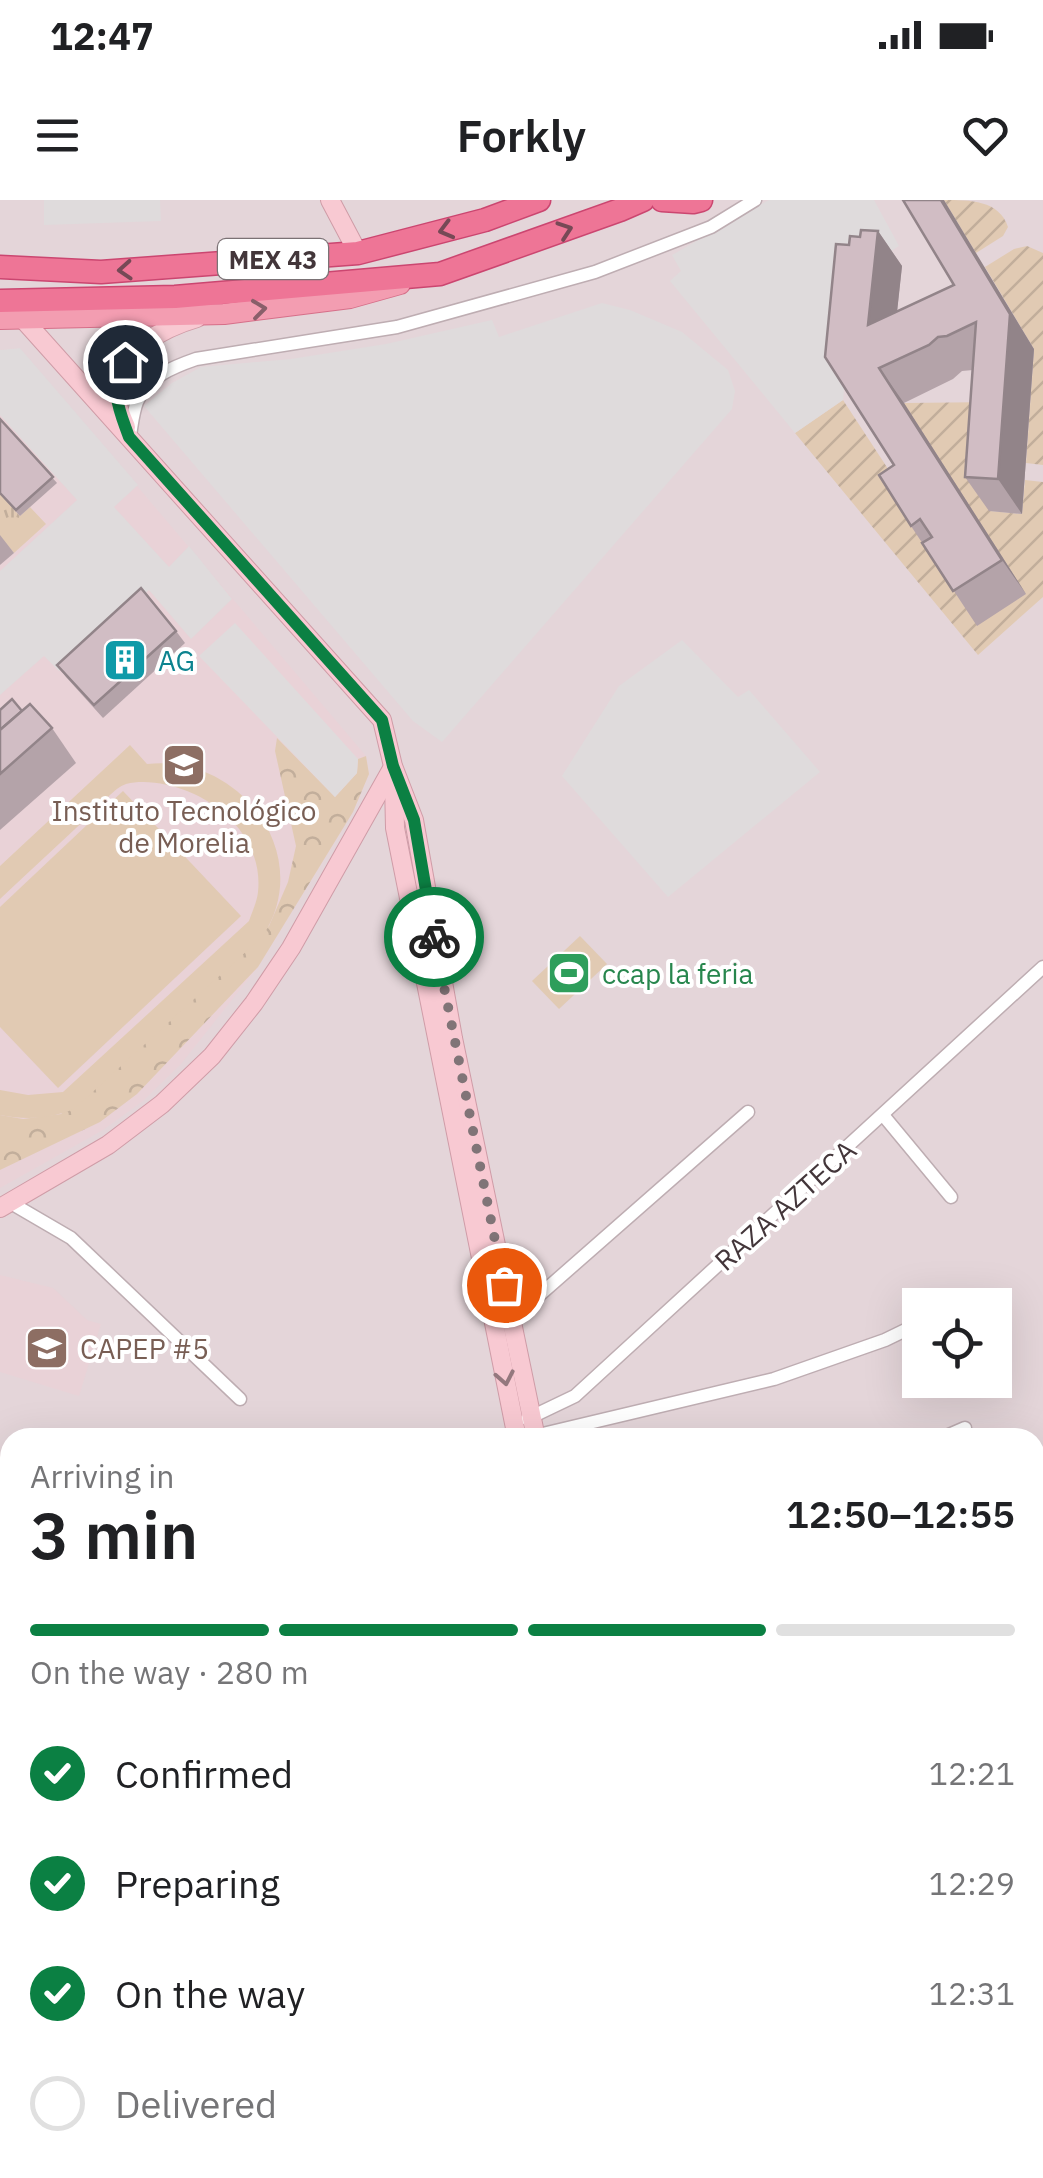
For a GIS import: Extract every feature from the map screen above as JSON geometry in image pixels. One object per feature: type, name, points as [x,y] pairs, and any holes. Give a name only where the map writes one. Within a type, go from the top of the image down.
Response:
[{"type":"highway","name":"MEX 43","points":[[0,267],[101,272],[358,254],[486,220],[539,200]]},
{"type":"highway","name":"MEX 43","points":[[0,301],[175,297],[440,274],[643,200]]},
{"type":"highway","points":[[662,200],[700,200]]},
{"type":"main road","points":[[0,319],[205,315],[350,298],[440,274]]},
{"type":"street","points":[[330,200],[358,254]]},
{"type":"street","points":[[129,437],[137,402],[146,387],[159,375],[196,358],[397,327],[595,272],[710,228],[755,200]]},
{"type":"street","points":[[129,437],[115,387],[125,362],[160,334],[205,315]]},
{"type":"street","points":[[22,318],[382,720],[393,766],[414,820],[453,1038],[511,1320],[526,1428]]},
{"type":"street","points":[[6,1206],[108,1145],[162,1104],[212,1056],[254,1004],[291,948],[393,766]]},
{"type":"street","points":[[393,766],[395,828],[525,1428]]},
{"type":"street","name":"RAZA AZTECA","points":[[530,1428],[575,1396],[1043,968]]},
{"type":"street","points":[[511,1320],[748,1112]]},
{"type":"street","points":[[883,1115],[951,1196]]},
{"type":"street","points":[[6,1206],[71,1238],[240,1399]]},
{"type":"street","points":[[540,1428],[774,1379],[902,1332]]},
{"type":"shaded area","points":[[0,200],[1043,200],[1043,1428],[0,1428]]},
{"type":"shaded area","points":[[44,200],[160,200],[161,221],[44,225]]},
{"type":"shaded area","points":[[769,200],[874,200],[899,246],[855,274],[843,400],[795,433],[670,281],[681,271],[672,255]]},
{"type":"shaded area","points":[[602,303],[682,332],[728,370],[735,391],[732,409],[442,742],[413,721],[144,406],[172,383],[201,367],[291,359],[386,344],[492,320],[499,337]]},
{"type":"shaded area","name":"Instituto Tecnológico de Morelia","points":[[20,348],[366,756],[369,774],[353,812],[258,967],[181,1064],[143,1101],[103,1130],[0,1188],[0,350]]},
{"type":"shaded area","points":[[20,348],[138,485],[114,507],[169,567],[189,546],[232,599],[191,639],[149,590],[59,671],[44,656],[0,695],[0,571],[77,500],[0,415],[0,350]]},
{"type":"shaded area","points":[[235,623],[358,759],[357,773],[335,797],[199,656]]},
{"type":"shaded area","points":[[682,640],[738,697],[749,690],[820,772],[668,897],[562,776],[619,686]]},
{"type":"shaded area","name":"CAPEP #5","points":[[0,1275],[53,1288],[87,1320],[101,1324],[79,1396],[0,1372]]},
{"type":"green space","points":[[944,200],[973,201],[991,207],[1008,227],[1003,236],[976,253]]},
{"type":"green space","points":[[1027,246],[1043,253],[1043,465],[1026,463],[1034,349],[985,267],[1014,249]]},
{"type":"green space","points":[[843,400],[911,504],[904,403],[997,402],[990,511],[1022,514],[1025,480],[1043,482],[1043,597],[978,655],[795,433]]},
{"type":"green space","points":[[0,494],[20,516],[30,507],[46,524],[14,553],[0,537]]},
{"type":"green space","points":[[277,738],[335,797],[357,773],[358,759],[366,756],[369,774],[353,812],[258,967],[137,1094],[100,1122],[0,1170],[0,1115],[23,1119],[61,1114],[269,926],[288,882],[296,846],[275,751]]},
{"type":"green space","points":[[130,745],[147,764],[181,765],[211,775],[238,792],[259,815],[274,843],[280,873],[277,905],[263,936],[74,1109],[37,1118],[0,1115],[0,1090],[28,1095],[63,1092],[249,921],[254,907],[258,875],[249,844],[240,830],[202,798],[173,786],[149,782],[117,789],[0,899],[0,866]]},
{"type":"green space","points":[[123,791],[241,916],[58,1088],[0,1027],[0,907]]},
{"type":"green space","name":"ccap la feria","points":[[580,936],[607,964],[559,1009],[532,981]]},
{"type":"building","points":[[903,200],[941,200],[1010,314],[998,479],[965,477],[976,322],[879,368],[1002,560],[953,591],[922,543],[932,537],[920,519],[911,526],[879,475],[894,465],[825,357],[836,244],[849,245],[850,236],[860,237],[861,230],[878,231],[868,325],[954,285]]},
{"type":"building","points":[[0,419],[53,477],[16,510],[0,493]]},
{"type":"building","name":"AG","points":[[141,588],[176,631],[94,705],[57,665]]},
{"type":"building","points":[[12,699],[22,711],[0,730],[0,710]]},
{"type":"building","points":[[30,704],[52,728],[0,774],[0,730]]},
{"type":"way so far","points":[[434,937],[504,1285]]},
{"type":"place","name":"AG","points":[[125,660]]},
{"type":"place","name":"Instituto Tecnológico de Morelia","points":[[184,765]]},
{"type":"place","name":"ccap la feria","points":[[569,973]]},
{"type":"place","name":"CAPEP #5","points":[[47,1348]]},
{"type":"route","points":[[125,362],[115,387],[129,437],[382,720],[393,766],[414,820],[434,937]]}]
